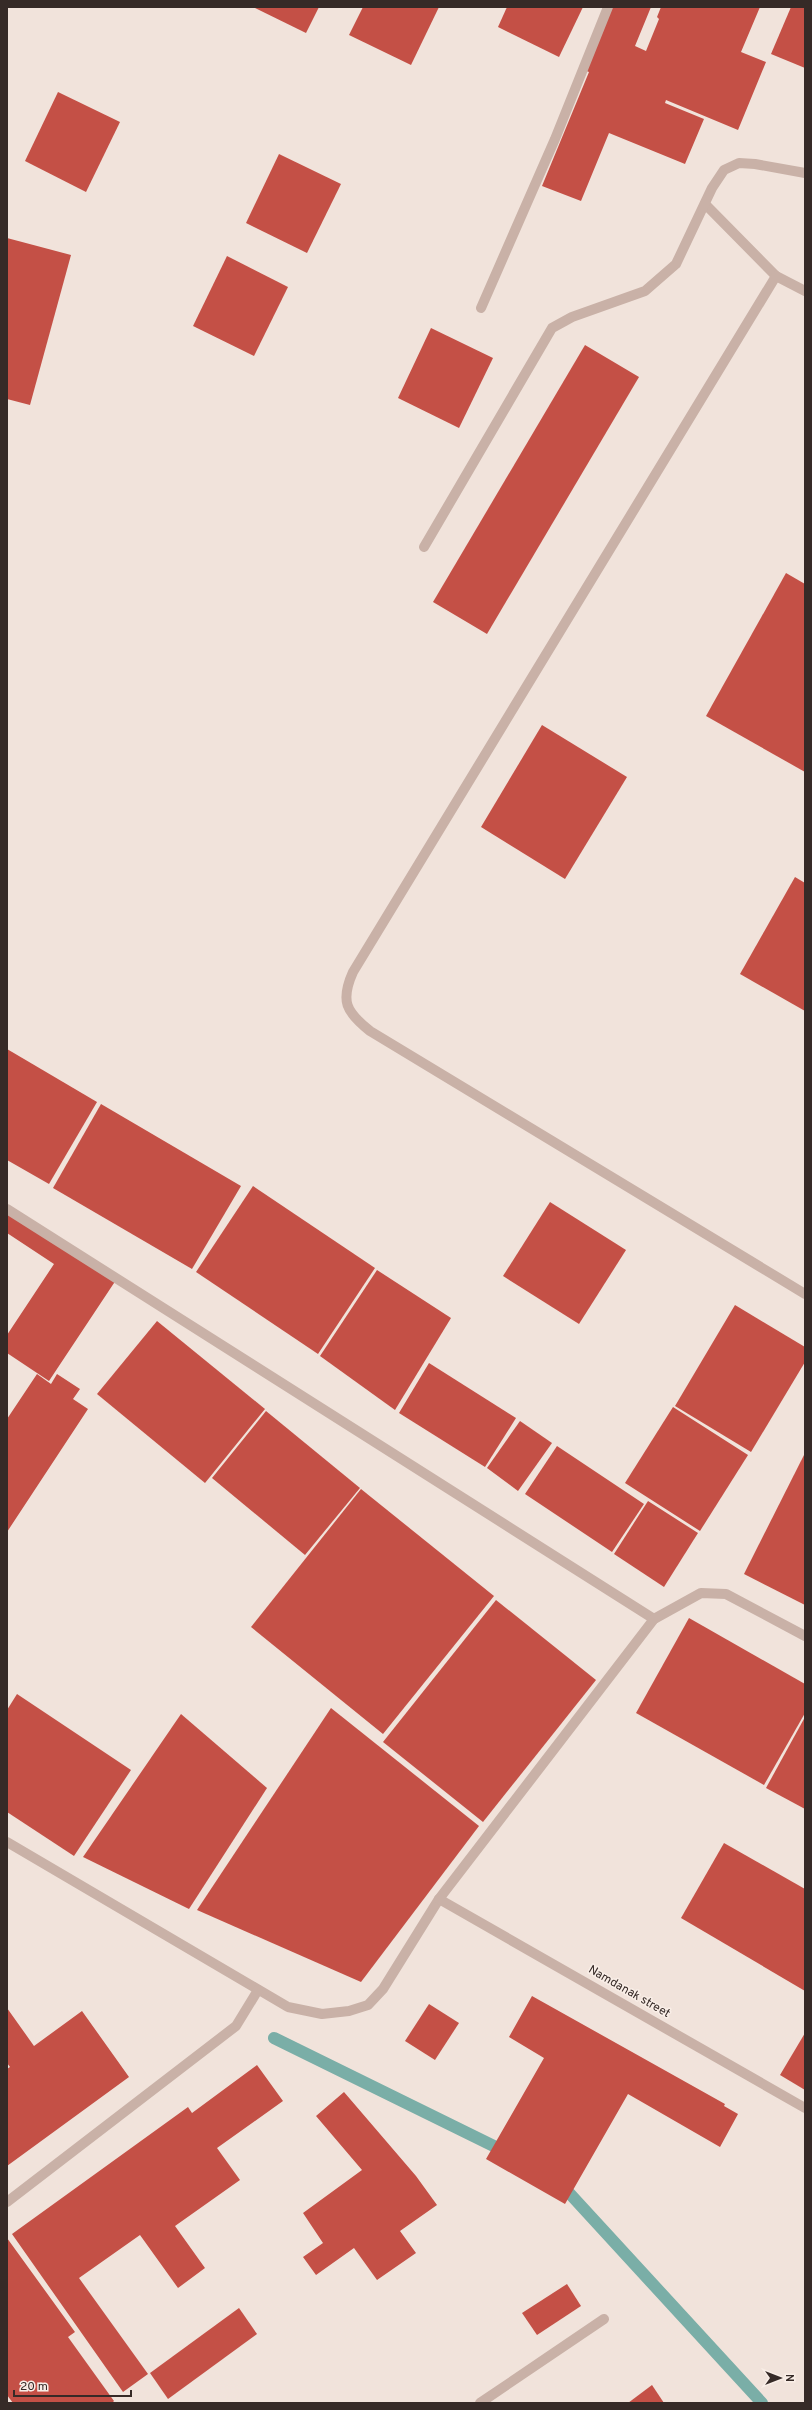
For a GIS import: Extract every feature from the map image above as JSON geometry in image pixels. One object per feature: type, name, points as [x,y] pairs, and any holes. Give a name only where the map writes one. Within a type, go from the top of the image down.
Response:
[{"type":"street","points":[[481,308],[555,139],[608,7]]},
{"type":"street","points":[[424,547],[552,328],[572,317],[645,291],[676,264],[705,204],[724,170],[739,163],[755,164],[805,173]]},
{"type":"street","points":[[705,204],[776,276],[805,291]]},
{"type":"street","points":[[776,276],[353,972],[346,989],[346,1005],[354,1019],[370,1031],[805,1294]]},
{"type":"street","points":[[7,1209],[654,1619]]},
{"type":"street","points":[[7,1842],[288,2007],[322,2014],[350,2012],[368,2005],[383,1989],[439,1899],[654,1619],[701,1593],[726,1594],[805,1636]]},
{"type":"street","name":"Namdanak street","points":[[439,1899],[805,2108]]},
{"type":"street","points":[[7,2202],[236,2026],[258,1990]]},
{"type":"street","points":[[480,2403],[604,2319]]},
{"type":"building","points":[[253,7],[319,7],[306,33]]},
{"type":"building","points":[[363,7],[439,7],[411,65],[349,35]]},
{"type":"building","points":[[507,7],[583,7],[559,57],[498,27]]},
{"type":"building","points":[[610,7],[651,7],[635,46],[646,51],[659,19],[657,17],[661,7],[760,7],[741,52],[766,62],[738,130],[666,100],[665,103],[704,119],[685,164],[609,133],[581,201],[542,186],[589,72],[584,70]]},
{"type":"building","points":[[791,7],[805,7],[805,68],[771,54]]},
{"type":"building","points":[[58,92],[120,122],[86,192],[25,161]]},
{"type":"building","points":[[279,154],[341,184],[307,253],[246,223]]},
{"type":"building","points":[[7,238],[71,255],[30,405],[7,399]]},
{"type":"building","points":[[227,256],[288,287],[254,356],[193,326]]},
{"type":"building","points":[[431,328],[493,358],[459,428],[398,398]]},
{"type":"building","points":[[585,345],[639,377],[487,634],[433,602]]},
{"type":"building","points":[[786,573],[805,584],[805,772],[706,716]]},
{"type":"building","points":[[542,725],[627,777],[565,879],[481,827]]},
{"type":"building","points":[[795,877],[805,883],[805,1011],[740,974]]},
{"type":"building","points":[[7,1049],[97,1102],[49,1184],[7,1160]]},
{"type":"building","points":[[101,1104],[241,1186],[192,1269],[53,1188]]},
{"type":"building","points":[[253,1186],[375,1268],[318,1354],[196,1272]]},
{"type":"building","points":[[550,1202],[626,1250],[579,1324],[503,1276]]},
{"type":"building","points":[[7,1207],[116,1280],[49,1381],[7,1353],[7,1335],[54,1264],[7,1233]]},
{"type":"building","points":[[377,1270],[451,1318],[395,1410],[320,1356]]},
{"type":"building","points":[[735,1305],[805,1347],[805,1362],[751,1452],[675,1406]]},
{"type":"building","points":[[157,1321],[265,1409],[205,1483],[97,1394]]},
{"type":"building","points":[[429,1363],[516,1418],[485,1467],[399,1413]]},
{"type":"building","points":[[37,1374],[51,1384],[57,1374],[80,1389],[73,1399],[88,1409],[7,1532],[7,1419]]},
{"type":"building","points":[[673,1407],[748,1455],[700,1531],[625,1483]]},
{"type":"building","points":[[266,1411],[360,1488],[305,1555],[212,1478]]},
{"type":"building","points":[[520,1421],[552,1443],[518,1491],[487,1468]]},
{"type":"building","points":[[557,1446],[644,1504],[612,1552],[525,1494]]},
{"type":"building","points":[[805,1453],[805,1605],[744,1574]]},
{"type":"building","points":[[361,1489],[494,1596],[383,1734],[251,1627]]},
{"type":"building","points":[[648,1501],[698,1533],[664,1587],[614,1554]]},
{"type":"building","points":[[496,1600],[596,1680],[483,1822],[383,1742]]},
{"type":"building","points":[[689,1618],[805,1684],[805,1713],[764,1785],[636,1713]]},
{"type":"building","points":[[17,1694],[131,1770],[74,1856],[7,1812],[7,1710]]},
{"type":"building","points":[[331,1708],[479,1826],[361,1982],[197,1910]]},
{"type":"building","points":[[181,1714],[267,1788],[189,1909],[83,1857]]},
{"type":"building","points":[[805,1717],[805,1809],[766,1788]]},
{"type":"building","points":[[724,1843],[805,1889],[805,1991],[681,1918]]},
{"type":"building","points":[[532,1996],[725,2104],[724,2106],[738,2114],[720,2147],[628,2094],[565,2204],[486,2159],[544,2058],[509,2037]]},
{"type":"building","points":[[429,2004],[459,2023],[435,2060],[405,2041]]},
{"type":"building","points":[[7,2008],[34,2046],[82,2011],[129,2077],[7,2166],[7,2069],[10,2067],[7,2063]]},
{"type":"building","points":[[805,2033],[805,2090],[780,2075]]},
{"type":"building","points":[[257,2065],[283,2101],[217,2148],[240,2180],[175,2226],[205,2268],[178,2288],[140,2235],[79,2278],[148,2374],[123,2392],[12,2234],[188,2107],[192,2113]]},
{"type":"building","points":[[344,2092],[416,2176],[437,2205],[400,2231],[416,2253],[377,2280],[354,2248],[316,2275],[303,2257],[323,2243],[303,2213],[362,2170],[316,2116]]},
{"type":"building","points":[[7,2238],[75,2332],[68,2337],[114,2401],[112,2403],[13,2403],[7,2395]]},
{"type":"building","points":[[567,2284],[581,2306],[537,2335],[522,2313]]},
{"type":"building","points":[[239,2308],[257,2334],[168,2399],[150,2373]]},
{"type":"building","points":[[652,2385],[664,2403],[628,2403]]},
{"type":"waterway","points":[[274,2038],[508,2153]]},
{"type":"waterway","points":[[560,2183],[762,2403]]}]
